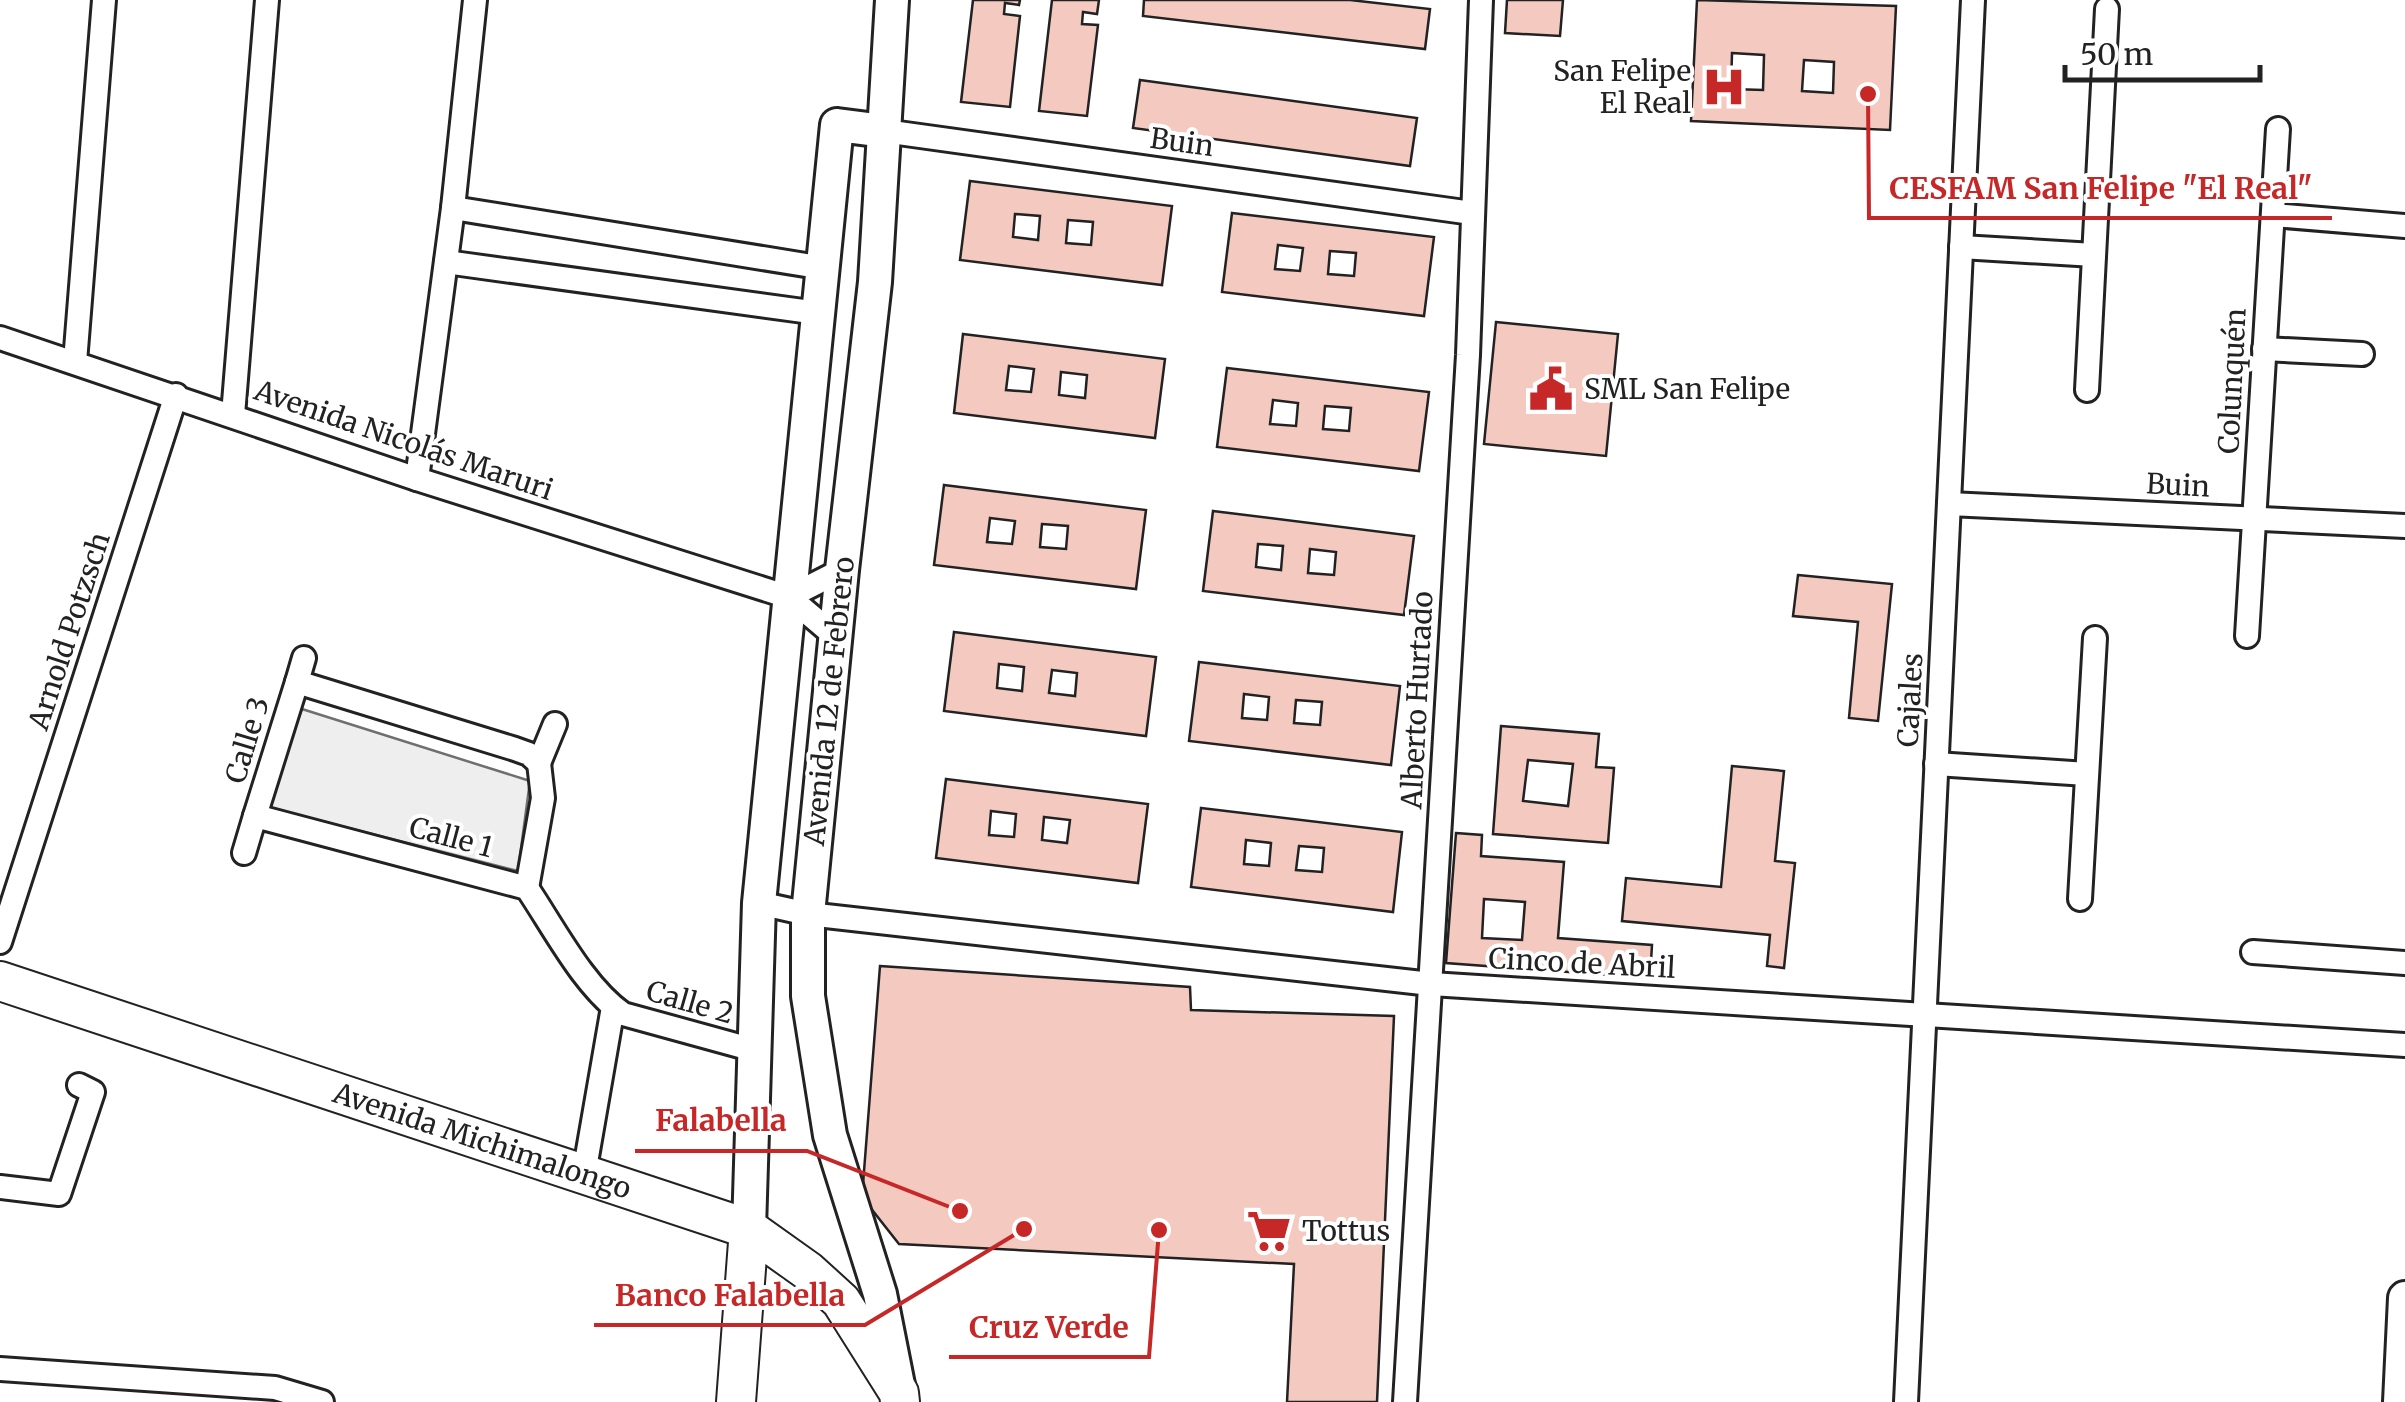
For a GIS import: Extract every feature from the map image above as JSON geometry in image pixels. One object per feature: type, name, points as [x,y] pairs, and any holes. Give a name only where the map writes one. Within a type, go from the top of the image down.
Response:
[{"type":"main road","name":"Avenida Michimalongo","points":[[0,981],[750,1228],[842,1302],[900,1398]]},
{"type":"main road","points":[[736,1402],[750,1228]]},
{"type":"street","points":[[75,362],[104,0]]},
{"type":"street","points":[[232,414],[267,0]]},
{"type":"street","points":[[417,479],[453,208],[475,0]]},
{"type":"street","name":"Avenida 12 de Febrero","points":[[892,0],[875,282],[808,914],[808,996],[830,1135],[880,1294],[900,1398]]},
{"type":"street","name":"Alberto Hurtado","points":[[1405,1402],[1468,355],[1480,0]]},
{"type":"street","name":"Cajales","points":[[1906,1402],[1973,0]]},
{"type":"street","points":[[2087,390],[2107,9]]},
{"type":"street","name":"Avenida 12 de Febrero","points":[[750,1228],[760,903],[837,125],[884,131]]},
{"type":"street","name":"Colunquén","points":[[2246,636],[2278,130]]},
{"type":"street","name":"Buin","points":[[884,131],[1472,213]]},
{"type":"street","points":[[453,208],[824,268]]},
{"type":"street","points":[[2272,216],[2405,226]]},
{"type":"street","points":[[1961,247],[2094,255]]},
{"type":"street","points":[[446,262],[818,313]]},
{"type":"street","name":"Avenida Nicolás Maruri","points":[[0,338],[417,479],[789,597],[836,636]]},
{"type":"street","points":[[2264,349],[2362,354]]},
{"type":"street","name":"Arnold Potzsch","points":[[0,942],[176,395]]},
{"type":"street","name":"Buin","points":[[1949,504],[2405,526]]},
{"type":"street","points":[[789,597],[842,570]]},
{"type":"street","points":[[2080,899],[2095,638]]},
{"type":"street","points":[[304,658],[297,682],[515,749],[539,763]]},
{"type":"street","name":"Calle 3","points":[[255,816],[297,682]]},
{"type":"street","points":[[555,724],[539,763],[543,798],[528,888],[597,991],[613,1007],[584,1174]]},
{"type":"street","points":[[1936,764],[2087,774]]},
{"type":"street","points":[[244,853],[255,816]]},
{"type":"street","name":"Calle 1","points":[[255,816],[528,888]]},
{"type":"street","name":"Cinco de Abril","points":[[760,903],[808,914],[1431,984],[2405,1045]]},
{"type":"street","points":[[2253,952],[2405,963]]},
{"type":"street","name":"Calle 2","points":[[613,1007],[623,1014],[754,1050]]},
{"type":"street","points":[[0,1187],[59,1194],[93,1092],[79,1085]]},
{"type":"street","points":[[2400,1402],[2405,1298]]},
{"type":"street","points":[[0,1369],[275,1388],[322,1402]]},
{"type":"shaded area","points":[[302,709],[530,781],[518,871],[266,807]]},
{"type":"building","points":[[973,0],[1020,0],[1019,5],[1005,3],[1004,14],[1020,16],[1010,107],[961,102]]},
{"type":"building","points":[[1052,0],[1099,0],[1097,14],[1083,12],[1082,24],[1098,25],[1087,116],[1039,111]]},
{"type":"building","points":[[1144,0],[1350,0],[1430,9],[1425,49],[1143,16]]},
{"type":"building","points":[[1507,0],[1563,0],[1560,36],[1505,33]]},
{"type":"building","points":[[1697,0],[1896,6],[1890,130],[1691,121]],"holes":[[[1732,53],[1764,55],[1763,90],[1731,89]],[[1804,60],[1834,62],[1833,93],[1802,91]]]},
{"type":"building","points":[[1140,80],[1417,118],[1410,166],[1133,128]]},
{"type":"building","points":[[970,181],[1172,206],[1162,285],[960,260]],"holes":[[[1015,214],[1040,216],[1038,240],[1013,237]],[[1068,220],[1093,222],[1091,245],[1066,243]]]},
{"type":"building","points":[[1232,213],[1434,237],[1424,316],[1222,292]],"holes":[[[1278,245],[1303,248],[1300,271],[1275,269]],[[1330,251],[1356,253],[1354,276],[1328,274]]]},
{"type":"building","name":"SML San Felipe","points":[[1496,322],[1618,334],[1606,456],[1484,444]]},
{"type":"building","points":[[963,334],[1165,359],[1155,438],[954,413]],"holes":[[[1009,366],[1034,369],[1031,392],[1006,390]],[[1061,372],[1087,375],[1085,398],[1059,395]]]},
{"type":"building","points":[[1227,368],[1429,392],[1419,471],[1217,447]],"holes":[[[1273,400],[1298,403],[1296,426],[1270,424]],[[1325,406],[1351,408],[1349,431],[1323,429]]]},
{"type":"building","points":[[944,485],[1146,510],[1136,589],[934,565]],"holes":[[[990,518],[1015,521],[1012,544],[987,542]],[[1042,524],[1068,526],[1066,549],[1040,547]]]},
{"type":"building","points":[[1213,511],[1414,536],[1404,615],[1203,591]],"holes":[[[1258,544],[1283,546],[1281,570],[1256,567]],[[1310,549],[1336,552],[1334,575],[1308,573]]]},
{"type":"building","points":[[1798,575],[1892,584],[1878,721],[1849,718],[1858,622],[1793,616]]},
{"type":"building","points":[[954,632],[1156,657],[1146,736],[944,711]],"holes":[[[999,664],[1024,667],[1022,691],[997,688]],[[1052,670],[1077,673],[1075,696],[1049,693]]]},
{"type":"building","points":[[1199,662],[1400,686],[1391,765],[1189,741]],"holes":[[[1244,694],[1269,697],[1267,720],[1242,718]],[[1296,700],[1322,702],[1320,725],[1294,723]]]},
{"type":"building","points":[[1501,726],[1599,734],[1596,767],[1614,768],[1608,843],[1493,834]],"holes":[[[1528,760],[1573,764],[1568,806],[1523,801]]]},
{"type":"building","points":[[1732,766],[1784,771],[1775,861],[1795,863],[1784,968],[1767,966],[1770,935],[1622,921],[1626,878],[1721,887]]},
{"type":"building","points":[[946,779],[1148,804],[1138,883],[936,858]],"holes":[[[991,811],[1016,814],[1014,837],[989,835]],[[1044,817],[1070,820],[1067,843],[1042,840]]]},
{"type":"building","points":[[1201,808],[1402,832],[1393,912],[1191,887]],"holes":[[[1246,840],[1271,843],[1269,866],[1244,864]],[[1299,846],[1324,848],[1322,872],[1296,870]]]},
{"type":"building","points":[[1456,833],[1482,835],[1481,856],[1564,862],[1558,938],[1652,945],[1650,978],[1446,963]],"holes":[[[1484,899],[1525,902],[1522,940],[1482,938]]]},
{"type":"building","points":[[880,966],[1190,987],[1191,1010],[1394,1016],[1377,1402],[1287,1402],[1294,1264],[899,1244],[862,1197]]},
{"type":"place","name":"San Felipe El Real","points":[[1724,87]]},
{"type":"place","name":"CESFAM San Felipe \"El Real\"","points":[[1868,94]]},
{"type":"place","name":"SML San Felipe","points":[[1551,389]]},
{"type":"place","name":"Falabella","points":[[960,1211]]},
{"type":"place","name":"Banco Falabella","points":[[1024,1229]]},
{"type":"place","name":"Cruz Verde","points":[[1159,1230]]},
{"type":"place","name":"Tottus","points":[[1269,1231]]}]
